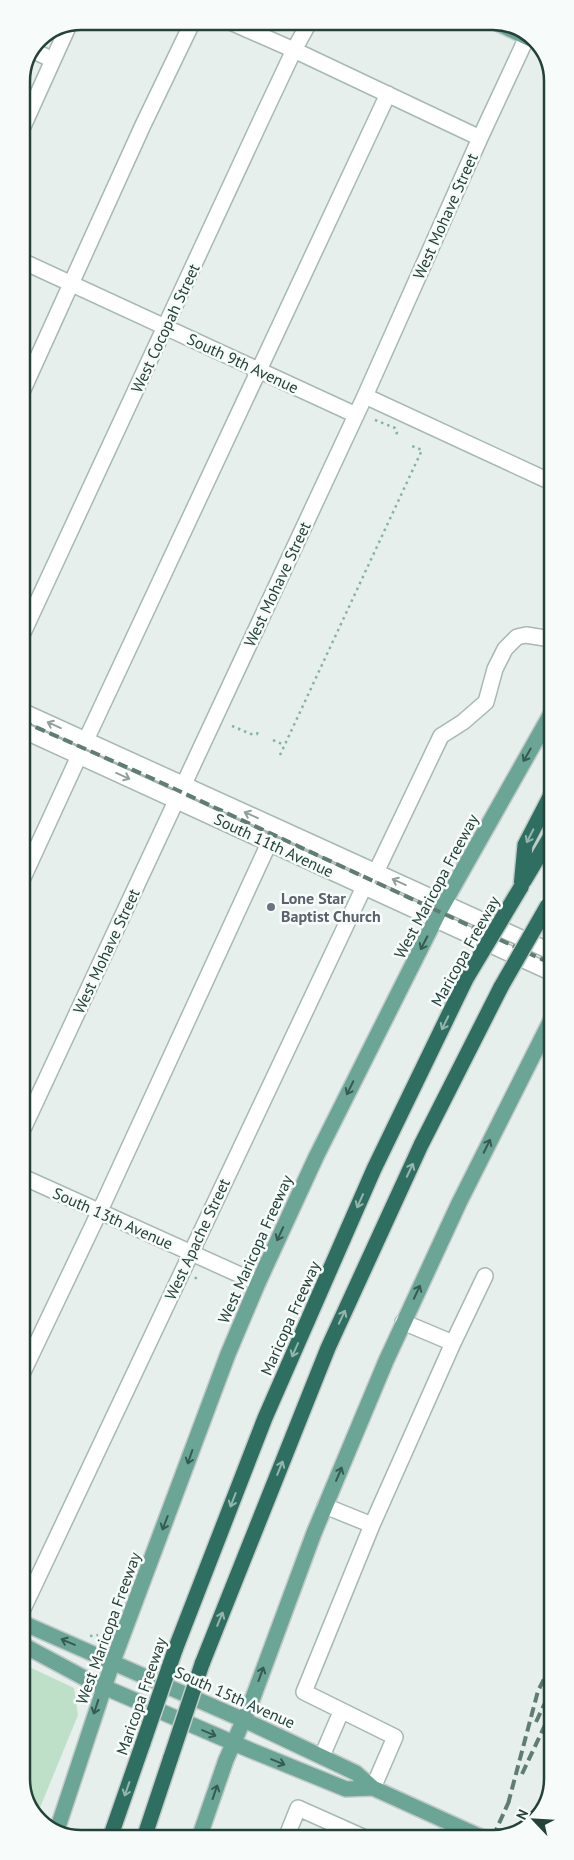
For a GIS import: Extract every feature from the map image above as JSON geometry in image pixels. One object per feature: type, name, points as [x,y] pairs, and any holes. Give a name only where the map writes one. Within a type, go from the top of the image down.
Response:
[{"type":"highway","points":[[521,887],[525,845],[544,808]]},
{"type":"highway","name":"Maricopa Freeway","points":[[113,1830],[175,1650],[265,1418],[374,1169],[466,979],[544,848]]},
{"type":"highway","points":[[147,1830],[202,1664],[328,1348],[421,1145],[501,987],[544,912]]},
{"type":"main road","name":"West Maricopa Freeway","points":[[58,1824],[103,1687],[225,1364],[258,1283],[333,1123],[444,902],[544,726]]},
{"type":"main road","points":[[202,1830],[233,1743],[244,1720],[325,1506],[403,1322],[459,1203],[544,1034]]},
{"type":"main road","name":"South 15th Avenue","points":[[30,1626],[113,1661],[322,1756],[356,1773],[373,1788],[466,1830]]},
{"type":"main road","name":"South 15th Avenue","points":[[30,1649],[103,1687],[346,1789],[373,1788]]},
{"type":"street","points":[[30,375],[143,125],[189,30]]},
{"type":"street","points":[[248,30],[480,138]]},
{"type":"street","name":"West Cocopah Street","points":[[30,617],[294,50],[305,30]]},
{"type":"street","points":[[30,111],[65,33]]},
{"type":"street","name":"West Mohave Street","points":[[30,1112],[366,396],[480,138],[528,44]]},
{"type":"street","points":[[39,53],[53,60]]},
{"type":"street","points":[[86,740],[388,94]]},
{"type":"street","name":"South 9th Avenue","points":[[30,265],[356,415]]},
{"type":"street","points":[[366,396],[544,479]]},
{"type":"street","name":"West Apache Street","points":[[30,1594],[364,886],[374,871],[441,736],[463,722],[486,702],[496,669],[505,649],[517,637],[526,635],[544,638]]},
{"type":"street","name":"South 11th Avenue","points":[[30,715],[544,948]]},
{"type":"street","name":"South 11th Avenue","points":[[30,734],[544,969]]},
{"type":"street","points":[[30,863],[79,756]]},
{"type":"street","points":[[30,1357],[269,843]]},
{"type":"street","name":"South 13th Avenue","points":[[30,1181],[258,1283]]},
{"type":"street","points":[[373,1788],[395,1736],[341,1712],[304,1692],[372,1525],[485,1276]]},
{"type":"street","points":[[403,1322],[453,1343]]},
{"type":"street","points":[[325,1506],[372,1525]]},
{"type":"street","points":[[322,1756],[341,1712]]},
{"type":"street","points":[[289,1830],[298,1808],[347,1830]]},
{"type":"path","points":[[375,420],[395,428],[396,436]]},
{"type":"path","points":[[280,755],[422,450],[412,446]]},
{"type":"path","points":[[232,726],[251,734],[257,734],[258,731]]},
{"type":"path","points":[[273,740],[284,745]]},
{"type":"green space","points":[[30,1667],[74,1688],[78,1715],[40,1808],[30,1785]]},
{"type":"railway","points":[[30,725],[149,777],[544,960]]},
{"type":"railway","points":[[508,1804],[538,1691],[544,1679]]},
{"type":"railway","points":[[536,1722],[544,1705]]},
{"type":"railway","points":[[522,1774],[544,1727]]},
{"type":"railway","points":[[496,1830],[509,1801]]},
{"type":"place","name":"Lone Star Baptist Church","points":[[271,907]]}]
